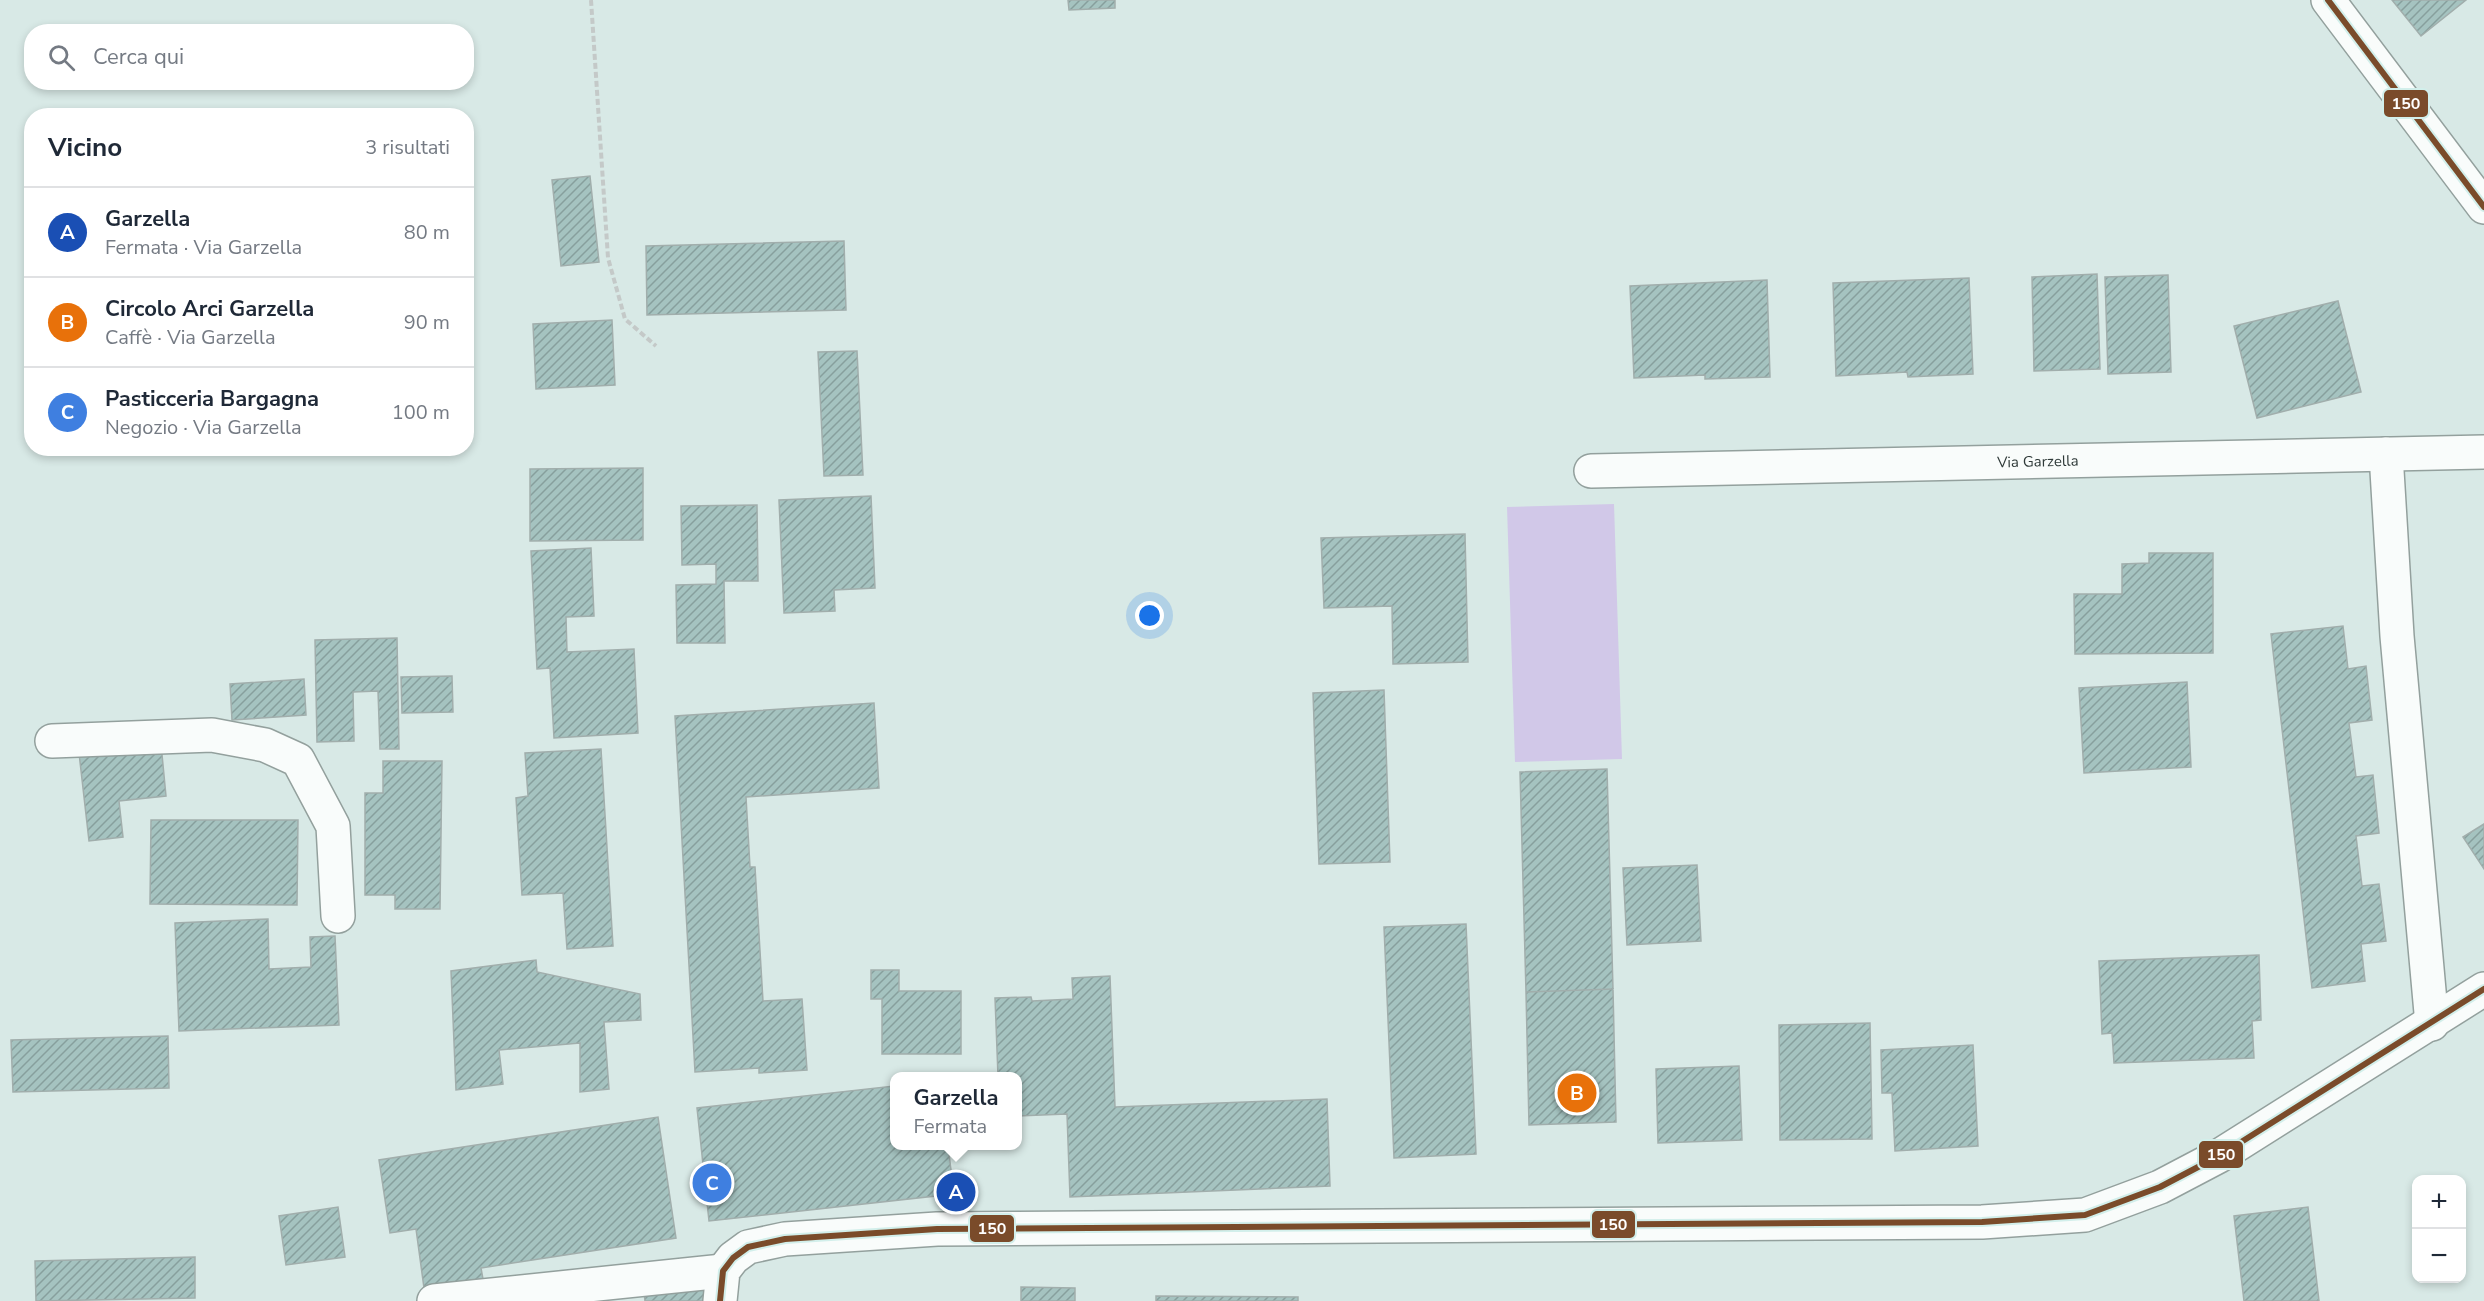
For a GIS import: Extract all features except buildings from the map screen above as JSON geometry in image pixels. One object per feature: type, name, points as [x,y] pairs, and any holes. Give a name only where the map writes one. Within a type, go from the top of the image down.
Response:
[{"type":"street","points":[[2328,0],[2484,207]]},
{"type":"street","name":"Via Garzella","points":[[1591,471],[2484,452]]},
{"type":"street","points":[[2386,454],[2397,636],[2433,1024]]},
{"type":"street","points":[[52,741],[212,735],[265,746],[298,760],[333,826],[338,916]]},
{"type":"street","points":[[434,1301],[721,1286],[733,1258],[748,1247],[766,1242],[937,1229],[1982,1222],[2085,1215],[2160,1187],[2219,1156],[2433,1024],[2484,989]]},
{"type":"path","points":[[591,0],[608,258],[625,319],[656,346]]},
{"type":"shaded area","points":[[1614,504],[1622,759],[1515,762],[1507,507]]},
{"type":"transit line","name":"150","points":[[2328,0],[2484,207]]},
{"type":"transit line","name":"150","points":[[720,1301],[723,1271],[733,1258],[748,1247],[785,1239],[937,1229],[1982,1222],[2085,1215],[2160,1187],[2219,1156],[2484,989]]},
{"type":"place","name":"Circolo Arci Garzella","points":[[1577,1093]]},
{"type":"place","name":"Pasticceria Bargagna","points":[[712,1183]]},
{"type":"place","name":"Garzella","points":[[956,1192]]}]
